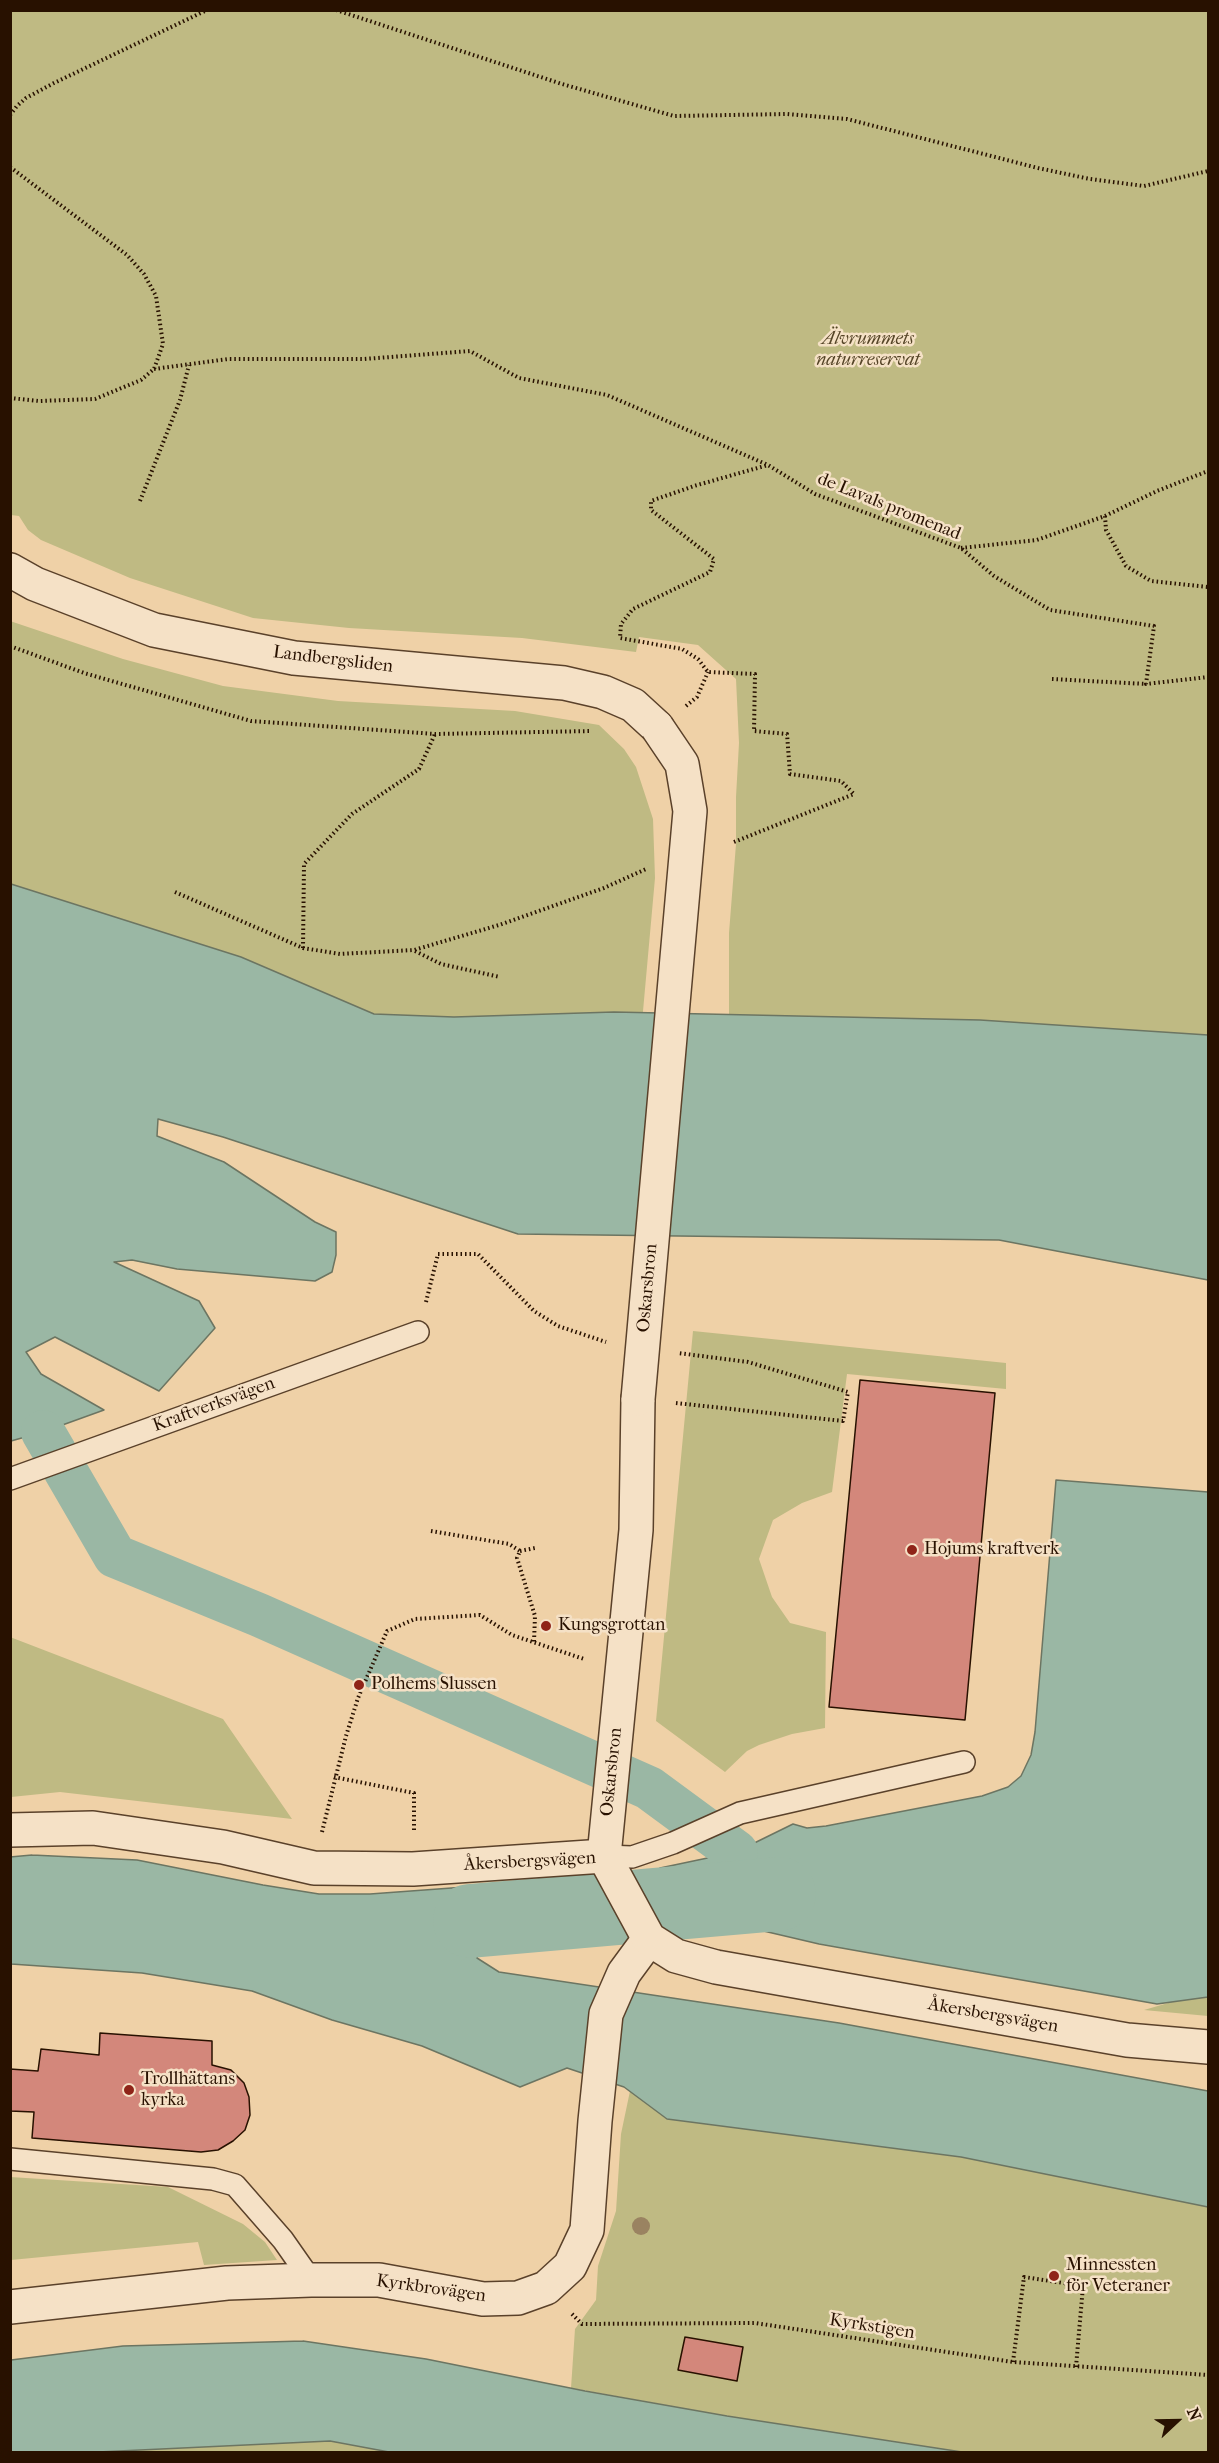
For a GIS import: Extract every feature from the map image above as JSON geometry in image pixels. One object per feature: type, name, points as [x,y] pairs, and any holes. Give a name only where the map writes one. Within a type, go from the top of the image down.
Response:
[{"type":"street","name":"Landbergsliden","points":[[10,570],[35,584],[154,630],[294,658],[564,682],[603,692],[633,705],[657,727]]},
{"type":"street","name":"Oskarsbron","points":[[605,1849],[636,1530],[638,1399],[690,811],[682,765],[657,727]]},
{"type":"street","name":"Åkersbergsvägen","points":[[10,1830],[93,1828],[224,1847],[314,1868],[413,1869],[605,1849],[639,1937],[676,1956],[716,1967],[1127,2040],[1209,2047]]},
{"type":"street","name":"Kyrkbrovägen","points":[[10,2307],[227,2283],[311,2280],[379,2280],[483,2299],[518,2298],[546,2288],[570,2266],[586,2230],[606,2014],[639,1937]]},
{"type":"lane","name":"Kraftverksvägen","points":[[10,1479],[418,1332]]},
{"type":"lane","points":[[605,1849],[632,1857],[673,1843],[740,1813],[964,1762]]},
{"type":"lane","points":[[10,2159],[213,2179],[235,2185],[284,2240],[311,2280]]},
{"type":"path","points":[[10,115],[26,98],[54,82],[207,10]]},
{"type":"path","points":[[336,10],[562,84],[674,116],[787,114],[847,119],[1038,168],[1090,179],[1144,186],[1209,171]]},
{"type":"path","points":[[10,167],[127,255],[144,274],[156,296],[163,344],[154,369],[141,380],[95,399],[39,401],[10,398]]},
{"type":"path","name":"de Lavals promenad","points":[[154,369],[228,359],[364,359],[470,351],[519,378],[607,395],[768,465],[815,494],[961,548],[994,576],[1050,610],[1154,626],[1146,684]]},
{"type":"path","points":[[140,501],[180,400],[189,365]]},
{"type":"path","points":[[734,842],[854,794],[841,781],[790,774],[788,734],[754,731],[754,674],[708,672],[698,659],[682,649],[620,638],[621,624],[633,609],[710,572],[714,559],[651,510],[651,501],[768,465]]},
{"type":"path","points":[[961,548],[1037,540],[1105,516],[1158,491],[1209,471]]},
{"type":"path","points":[[1105,516],[1106,530],[1126,566],[1151,581],[1209,587]]},
{"type":"path","points":[[10,646],[84,673],[251,721],[435,734],[600,730]]},
{"type":"path","points":[[696,697],[708,672]]},
{"type":"path","points":[[1052,679],[1146,684],[1209,677]]},
{"type":"path","points":[[303,948],[304,864],[352,814],[419,769],[435,734]]},
{"type":"path","points":[[175,892],[303,948],[340,954],[414,950],[499,925],[604,888],[655,865]]},
{"type":"path","points":[[414,950],[441,964],[500,977]]},
{"type":"path","points":[[418,1332],[438,1254],[478,1254],[534,1311],[558,1326],[616,1345]]},
{"type":"path","points":[[638,1399],[843,1420],[848,1392],[748,1362]]},
{"type":"path","points":[[431,1531],[509,1544],[520,1551],[535,1548]]},
{"type":"path","points":[[520,1551],[517,1558],[535,1616],[534,1642]]},
{"type":"path","points":[[314,1868],[334,1777],[358,1698],[387,1631],[415,1619],[480,1615],[512,1635],[534,1642],[621,1684]]},
{"type":"path","points":[[334,1777],[414,1793],[413,1869]]},
{"type":"path","points":[[1012,2362],[1024,2277],[1083,2286],[1076,2367]]},
{"type":"path","name":"Kyrkstigen","points":[[546,2288],[582,2324],[755,2323],[1012,2362],[1209,2375]]},
{"type":"green space","name":"Älvrummets naturreservat","points":[[10,11],[1208,11],[1208,1117],[710,1147],[729,1014],[729,933],[736,844],[739,743],[736,679],[698,645],[639,637],[636,652],[522,638],[349,628],[253,618],[130,578],[41,540],[28,530],[19,516],[11,515]]},
{"type":"green space","points":[[10,621],[123,659],[223,686],[338,701],[515,711],[599,725],[624,749],[636,767],[653,819],[655,878],[633,1122],[11,939]]},
{"type":"green space","points":[[693,1331],[1006,1363],[1006,1389],[847,1374],[832,1492],[802,1503],[773,1520],[759,1559],[772,1597],[790,1623],[826,1632],[825,1728],[792,1734],[759,1745],[747,1751],[725,1772],[656,1721]]},
{"type":"green space","points":[[10,1637],[223,1719],[292,1819],[60,1792],[11,1797]]},
{"type":"green space","points":[[1208,1997],[1208,2016],[1144,2010],[1175,2001]]},
{"type":"green space","points":[[630,2091],[667,2119],[961,2157],[1208,2207],[1208,2452],[962,2452],[727,2416],[571,2388],[575,2329],[596,2300],[598,2266],[616,2211],[621,2134]]},
{"type":"green space","points":[[10,2177],[168,2187],[243,2224],[265,2242],[277,2260],[204,2265],[198,2242],[11,2260]]},
{"type":"green space","points":[[330,2441],[389,2452],[98,2452],[183,2447]]},
{"type":"shaded area","points":[[11,884],[241,957],[374,1014],[454,1017],[614,1012],[980,1020],[1208,1035],[1208,1280],[999,1240],[518,1234],[223,1137],[158,1119],[157,1136],[224,1162],[315,1222],[336,1232],[336,1255],[332,1272],[315,1281],[177,1269],[132,1260],[114,1262],[199,1301],[215,1328],[159,1391],[55,1337],[26,1352],[41,1374],[104,1410],[11,1441]]},
{"type":"shaded area","points":[[1056,1480],[1208,1492],[1208,1997],[1157,2004],[819,1944],[755,1929],[749,1910],[738,1900],[720,1902],[688,1912],[679,1905],[670,1895],[660,1868],[736,1852],[793,1824],[807,1828],[826,1826],[982,1796],[1008,1787],[1021,1776],[1031,1755],[1035,1732]]},
{"type":"shaded area","points":[[32,1855],[137,1860],[319,1894],[370,1894],[533,1882],[555,1892],[569,1905],[577,1923],[577,1945],[482,1944],[477,1958],[499,1972],[839,2023],[1208,2091],[1208,2207],[961,2157],[667,2119],[624,2087],[567,2068],[520,2087],[422,2046],[332,2020],[252,1991],[142,1973],[11,1964],[10,1857]]},
{"type":"shaded area","points":[[303,2341],[426,2359],[585,2391],[727,2416],[962,2452],[389,2452],[330,2441],[98,2452],[11,2452],[11,2360],[123,2346]]},
{"type":"building","name":"Hojums kraftverk","points":[[860,1380],[995,1393],[965,1720],[829,1707]]},
{"type":"building","name":"Trollhättans kyrka","points":[[100,2033],[212,2041],[212,2065],[231,2070],[244,2083],[249,2097],[250,2115],[245,2130],[218,2150],[201,2152],[32,2138],[34,2112],[10,2111],[10,2069],[38,2071],[41,2049],[99,2055]]},
{"type":"building","points":[[685,2337],[743,2347],[737,2381],[678,2370]]},
{"type":"waterway","points":[[43,1432],[115,1556],[259,1615],[649,1788],[736,1852]]},
{"type":"waterway","points":[[470,1921],[779,1894]]},
{"type":"place","name":"Hojums kraftverk","points":[[912,1550]]},
{"type":"place","name":"Kungsgrottan","points":[[546,1626]]},
{"type":"place","name":"Polhems Slussen","points":[[359,1685]]},
{"type":"place","name":"Trollhättans kyrka","points":[[129,2090]]},
{"type":"place","name":"Minnessten för Veteraner","points":[[1054,2276]]}]
